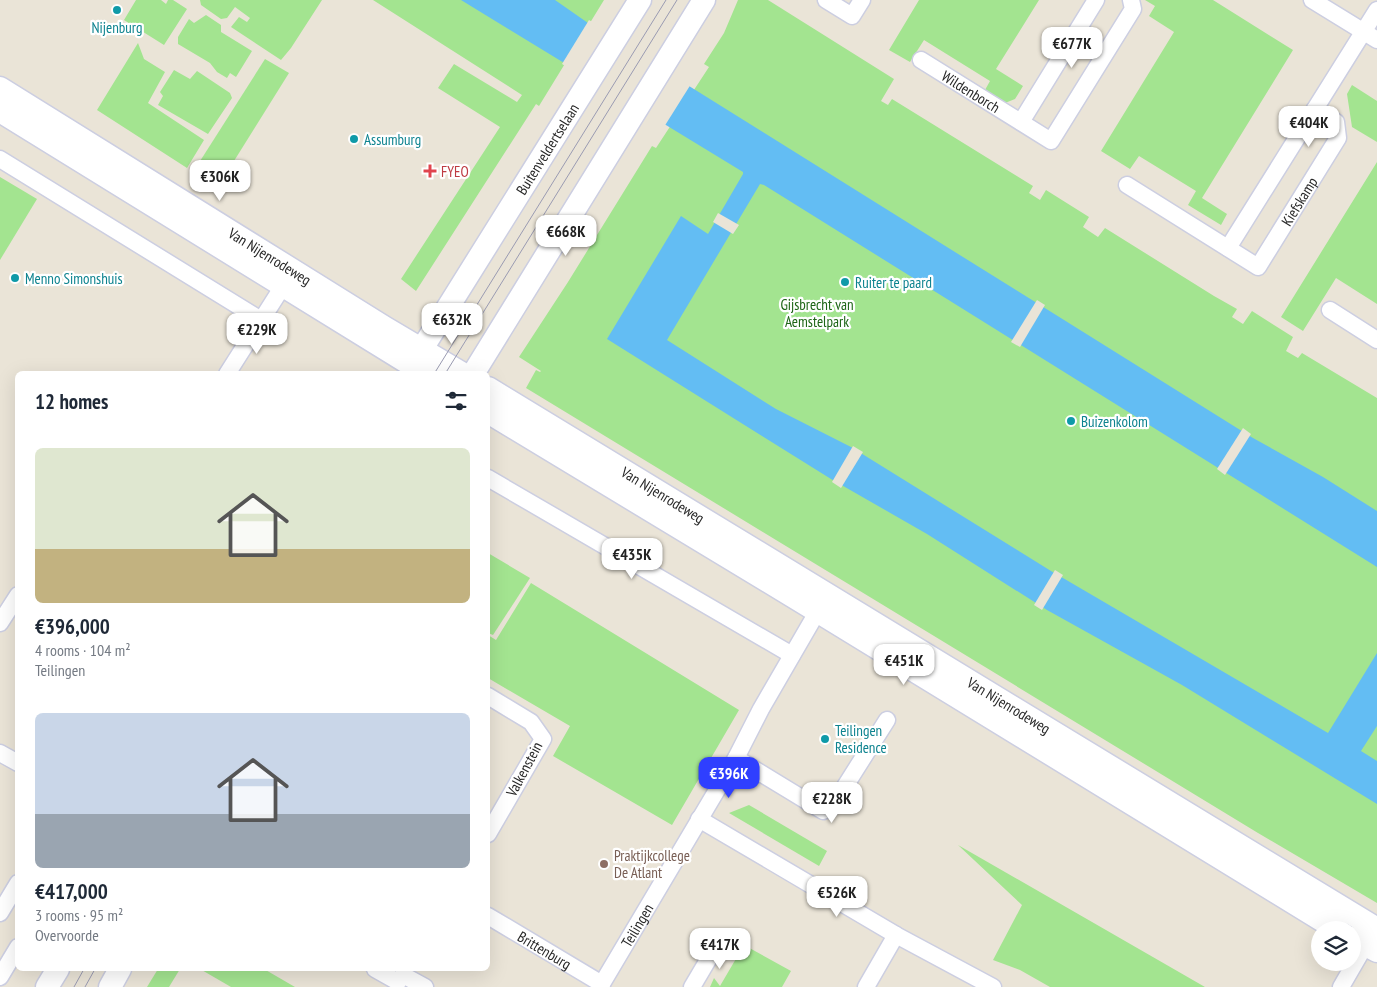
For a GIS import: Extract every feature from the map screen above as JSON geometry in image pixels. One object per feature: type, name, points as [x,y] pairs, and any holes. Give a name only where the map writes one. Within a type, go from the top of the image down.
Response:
[{"type":"main road","name":"Buitenveldertselaan","points":[[416,365],[640,0]]},
{"type":"main road","points":[[475,371],[704,0]]},
{"type":"main road","name":"Van Nijenrodeweg","points":[[0,88],[416,365]]},
{"type":"main road","name":"Van Nijenrodeweg","points":[[0,110],[283,286],[416,365],[447,371]]},
{"type":"main road","name":"Van Nijenrodeweg","points":[[490,389],[1324,921]]},
{"type":"main road","name":"Van Nijenrodeweg","points":[[490,413],[823,603],[1370,938]]},
{"type":"main road","points":[[48,987],[57,971]]},
{"type":"main road","points":[[110,987],[119,971]]},
{"type":"street","points":[[826,0],[852,16],[862,0]]},
{"type":"street","points":[[1021,122],[1096,0]]},
{"type":"street","name":"Wildenborch","points":[[921,60],[1051,141],[1133,9],[1130,0]]},
{"type":"street","points":[[1312,0],[1370,36]]},
{"type":"street","points":[[1228,248],[1315,110],[1370,36],[1377,10]]},
{"type":"street","name":"Kiefskamp","points":[[1128,186],[1258,267],[1338,138],[1336,122],[1315,110]]},
{"type":"street","points":[[0,158],[261,320]]},
{"type":"street","points":[[229,371],[283,286]]},
{"type":"street","points":[[1330,310],[1377,340]]},
{"type":"street","points":[[490,479],[792,655]]},
{"type":"street","points":[[0,623],[15,600]]},
{"type":"street","name":"Teilingen","points":[[601,985],[736,758],[761,709],[823,603]]},
{"type":"street","name":"Valkenstein","points":[[490,697],[531,722],[543,739],[490,831]]},
{"type":"street","points":[[736,758],[823,811],[832,807],[887,720]]},
{"type":"street","points":[[0,753],[15,761]]},
{"type":"street","points":[[699,819],[896,935],[993,987]]},
{"type":"street","points":[[0,913],[15,888]]},
{"type":"street","name":"Brittenburg","points":[[490,917],[601,985]]},
{"type":"street","points":[[866,987],[896,935]]},
{"type":"street","points":[[692,987],[721,938]]},
{"type":"street","points":[[1341,987],[1370,938]]},
{"type":"street","points":[[0,977],[15,952]]},
{"type":"street","points":[[381,971],[425,987]]},
{"type":"green space","points":[[136,0],[161,0],[166,4],[168,0],[173,0],[187,9],[164,45],[124,20]]},
{"type":"green space","points":[[200,0],[322,0],[281,60],[231,27],[239,17],[247,22],[250,18],[235,7],[227,18],[221,19],[201,5]]},
{"type":"green space","points":[[373,0],[604,0],[539,106],[536,104],[416,291],[401,279],[500,127],[438,88],[454,64],[517,102],[522,95]]},
{"type":"green space","name":"Gijsbrecht van Aemstelpark","points":[[738,0],[768,0],[894,79],[881,101],[888,105],[892,99],[1033,186],[1029,193],[1040,200],[1046,190],[1089,217],[1083,227],[1098,237],[1105,228],[1237,309],[1232,317],[1243,324],[1252,311],[1293,337],[1286,351],[1298,358],[1302,353],[1377,398],[1377,903],[1258,833],[526,388],[536,370],[541,371],[519,357],[652,146],[656,148],[709,67],[704,64],[724,33]]},
{"type":"green space","points":[[919,0],[1039,0],[996,69],[1023,86],[1015,99],[1005,103],[985,90],[990,81],[924,40],[910,62],[889,50]]},
{"type":"green space","points":[[1145,0],[1213,0],[1293,50],[1202,198],[1227,214],[1221,225],[1188,205],[1196,191],[1139,156],[1130,169],[1101,151],[1174,32],[1149,16],[1155,6]]},
{"type":"green space","points":[[206,15],[221,25],[221,32],[252,51],[236,77],[230,73],[227,78],[217,72],[210,63],[178,44],[178,37],[189,19],[194,23]]},
{"type":"green space","points":[[138,43],[144,59],[165,72],[148,103],[204,140],[187,168],[97,110]]},
{"type":"green space","points":[[265,59],[289,73],[219,185],[195,169]]},
{"type":"green space","points":[[174,70],[190,79],[197,71],[230,93],[232,98],[208,134],[158,105],[163,96],[160,92]]},
{"type":"green space","points":[[1352,85],[1377,101],[1377,142],[1352,127],[1347,94]]},
{"type":"green space","points":[[1377,162],[1377,304],[1336,278],[1303,331],[1281,317]]},
{"type":"green space","points":[[0,177],[37,199],[0,260]]},
{"type":"green space","points":[[490,554],[530,578],[493,635],[490,634]]},
{"type":"green space","points":[[531,583],[739,710],[672,825],[553,756],[570,726],[490,679],[490,636],[496,640]]},
{"type":"green space","points":[[749,805],[827,851],[819,866],[729,813]]},
{"type":"green space","points":[[958,845],[1205,987],[1050,987],[1020,970],[993,960],[1022,905]]},
{"type":"green space","points":[[744,945],[791,971],[782,987],[710,987],[714,978],[720,986]]},
{"type":"green space","points":[[157,971],[179,971],[169,987],[147,987]]},
{"type":"green space","points":[[203,971],[267,971],[295,987],[231,987]]},
{"type":"water","points":[[461,0],[555,0],[588,23],[1253,438],[1323,477],[1377,511],[1377,567],[760,184],[667,340],[776,409],[851,447],[1051,571],[1328,733],[1377,653],[1377,726],[1361,751],[1377,761],[1377,804],[1182,685],[1047,610],[927,534],[831,479],[607,339],[681,216],[708,234],[743,172]]},
{"type":"pier","points":[[589,20],[691,84],[664,127],[562,64]]},
{"type":"pier","points":[[718,213],[739,225],[733,234],[713,222]]},
{"type":"pier","points":[[1037,300],[1045,305],[1020,347],[1011,342]]},
{"type":"pier","points":[[1243,428],[1251,434],[1225,475],[1217,469]]},
{"type":"pier","points":[[853,446],[863,452],[841,488],[832,482]]},
{"type":"pier","points":[[1055,570],[1063,575],[1042,610],[1034,605]]},
{"type":"tram line","points":[[436,371],[666,0]]},
{"type":"tram line","points":[[447,371],[677,0]]},
{"type":"tram line","points":[[74,987],[83,971]]},
{"type":"tram line","points":[[85,987],[94,971]]},
{"type":"place","name":"Nijenburg","points":[[117,10]]},
{"type":"place","name":"Assumburg","points":[[354,139]]},
{"type":"place","name":"FYEO","points":[[430,171]]},
{"type":"place","name":"Menno Simonshuis","points":[[15,278]]},
{"type":"place","name":"Ruiter te paard","points":[[845,282]]},
{"type":"place","name":"Buizenkolom","points":[[1071,421]]},
{"type":"place","name":"Teilingen Residence","points":[[825,739]]},
{"type":"place","name":"Praktijkcollege De Atlant","points":[[604,864]]}]
